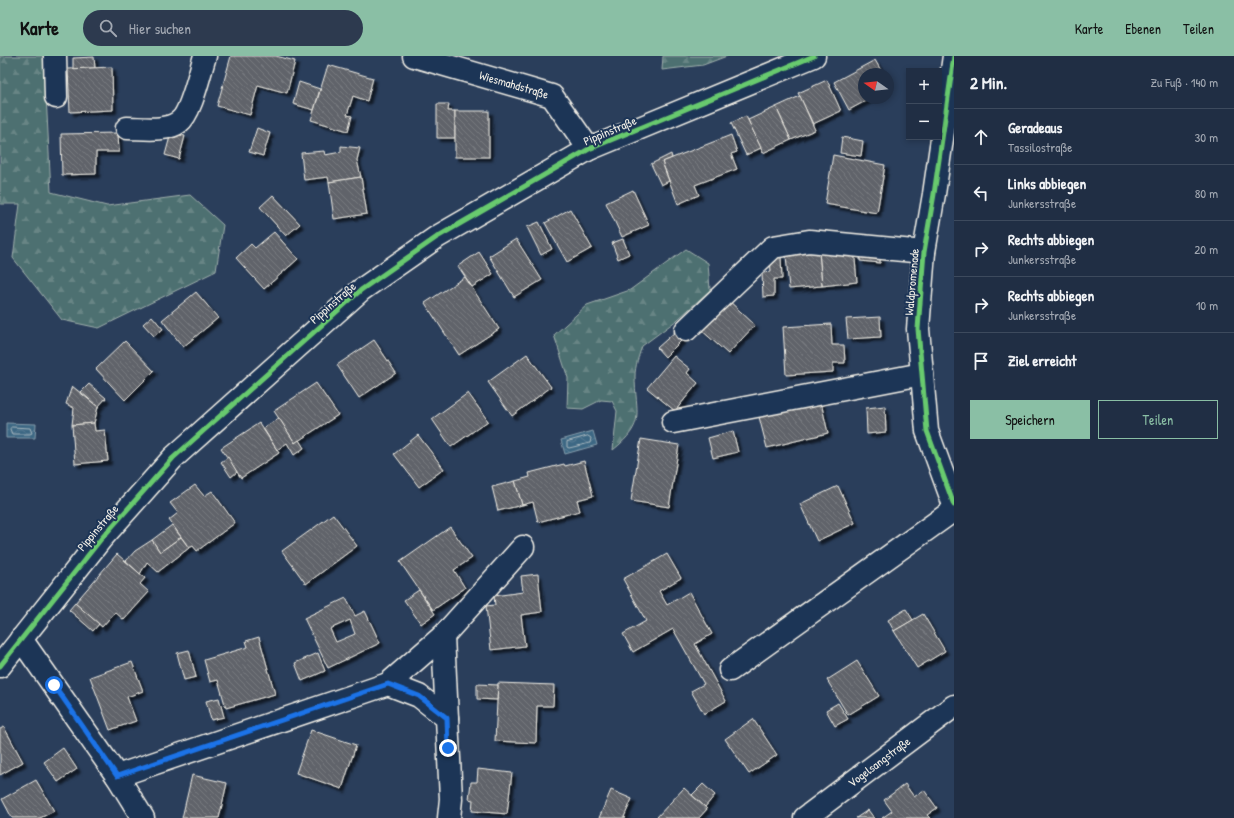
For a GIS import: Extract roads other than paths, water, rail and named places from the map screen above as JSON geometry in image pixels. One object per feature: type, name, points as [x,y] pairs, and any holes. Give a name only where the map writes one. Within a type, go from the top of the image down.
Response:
[{"type":"street","points":[[55,56],[56,97]]},
{"type":"street","points":[[127,128],[165,127],[179,122],[187,111],[205,56]]},
{"type":"street","name":"Pippinstraße","points":[[0,666],[101,539],[173,458],[361,290],[437,238],[589,149],[814,56]]},
{"type":"street","name":"Wiesmahdstraße","points":[[419,57],[552,96],[589,149]]},
{"type":"street","name":"Waldpromenade","points":[[953,57],[934,194],[924,252],[918,329],[927,431],[954,505]]},
{"type":"street","points":[[686,330],[773,247],[810,241],[924,252]]},
{"type":"street","points":[[672,422],[922,374]]},
{"type":"street","points":[[730,670],[954,510]]},
{"type":"street","points":[[117,776],[388,684],[444,636],[523,547]]},
{"type":"street","points":[[444,636],[451,798],[449,818]]},
{"type":"street","points":[[21,639],[117,776],[143,818]]},
{"type":"street","points":[[388,684],[419,696],[447,718]]},
{"type":"street","name":"Vogelsangstraße","points":[[805,818],[954,706]]},
{"type":"water","points":[[6,423],[36,424],[35,438],[6,438]]},
{"type":"water","points":[[593,431],[597,445],[565,454],[561,440]]}]
